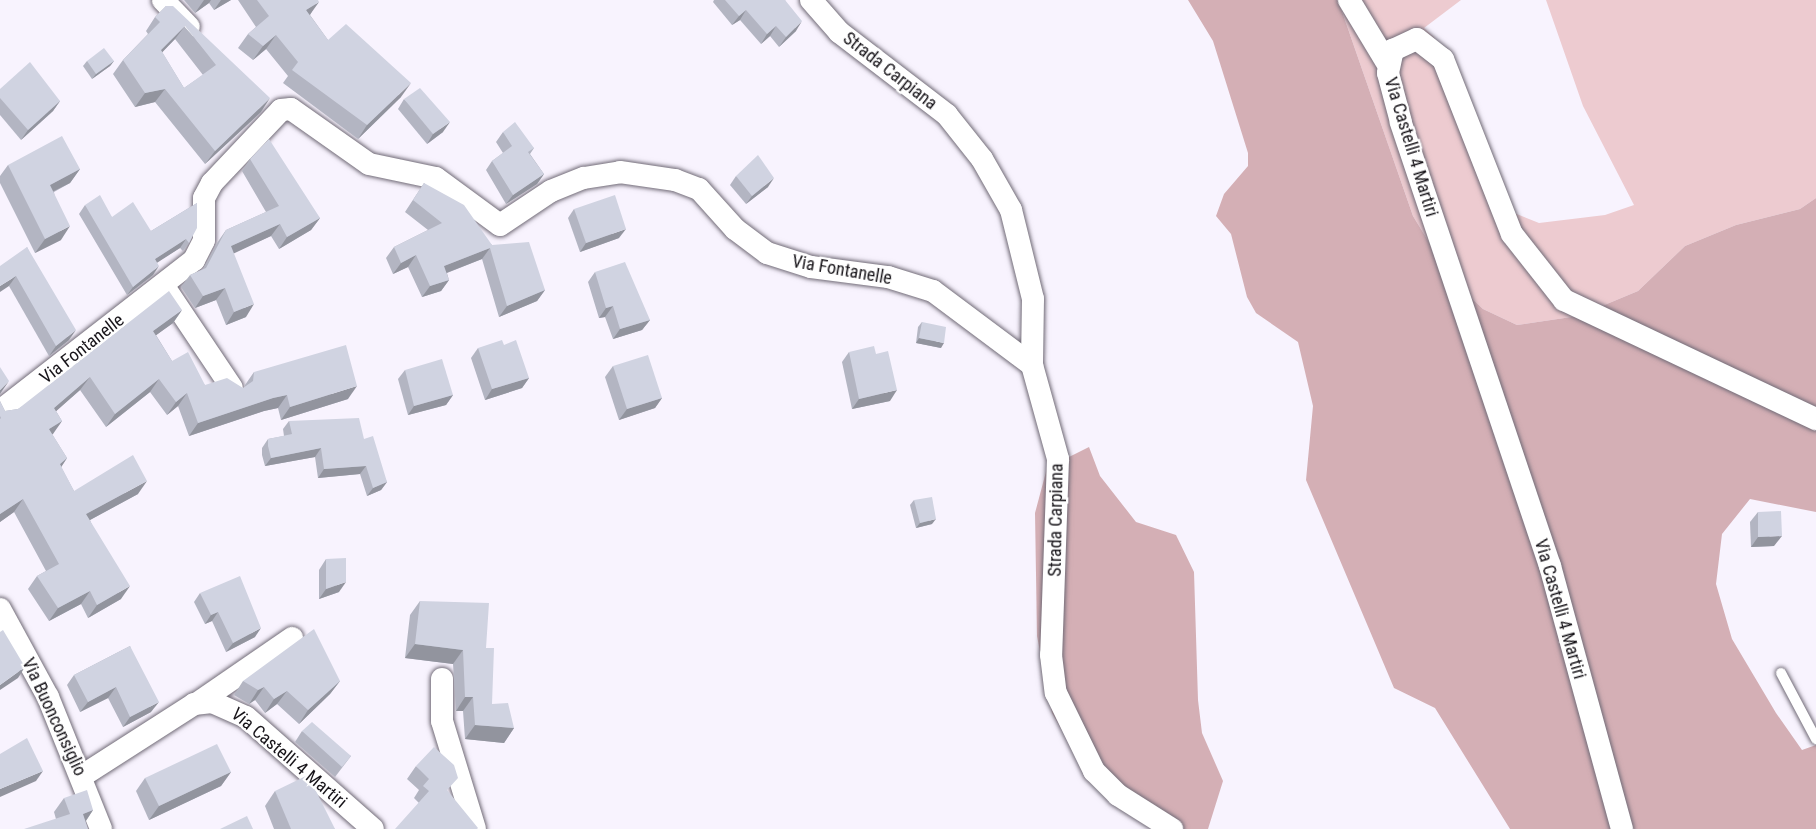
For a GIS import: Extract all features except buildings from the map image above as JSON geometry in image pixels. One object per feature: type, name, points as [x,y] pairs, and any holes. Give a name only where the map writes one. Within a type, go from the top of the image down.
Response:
[{"type":"street","points":[[163,0],[205,42]]},
{"type":"street","name":"Strada Carpiana","points":[[811,0],[839,32],[947,116],[1000,189],[1030,277],[1035,326],[1032,365],[1058,459],[1051,655],[1056,693],[1071,733],[1095,771],[1118,795],[1172,829]]},
{"type":"street","points":[[1349,0],[1387,63]]},
{"type":"street","name":"Via Castelli 4 Martiri","points":[[1622,829],[1550,567],[1428,206],[1387,63],[1393,51],[1407,40],[1424,40],[1439,53],[1512,234],[1564,300],[1816,419]]},
{"type":"street","points":[[262,97],[281,110]]},
{"type":"street","name":"Via Fontanelle","points":[[0,411],[164,286],[201,249],[207,226],[204,198],[212,183],[281,110],[301,115],[369,164],[418,171],[450,185],[500,225],[551,191],[584,178],[620,172],[675,180],[699,189],[735,230],[767,253],[811,267],[924,287],[1032,365]]},
{"type":"street","points":[[164,286],[232,388]]},
{"type":"street","name":"Via Buonconsiglio","points":[[0,609],[82,776],[101,829]]},
{"type":"street","name":"Via Castelli 4 Martiri","points":[[82,776],[199,702],[292,638]]},
{"type":"street","points":[[442,679],[442,721],[475,829]]},
{"type":"street","name":"Via Castelli 4 Martiri","points":[[199,702],[229,706],[246,717],[373,829]]},
{"type":"lane","points":[[1781,673],[1816,739]]},
{"type":"shaded area","points":[[1188,0],[1338,0],[1413,216],[1452,280],[1483,309],[1517,325],[1578,316],[1638,291],[1685,246],[1736,225],[1800,209],[1816,198],[1816,512],[1750,499],[1722,534],[1716,584],[1732,639],[1776,713],[1802,750],[1816,745],[1816,829],[1510,829],[1435,708],[1394,688],[1306,480],[1313,406],[1298,342],[1256,313],[1247,297],[1231,234],[1216,216],[1224,194],[1248,166],[1248,153],[1213,41]]},
{"type":"shaded area","points":[[1338,0],[1461,0],[1424,28],[1434,37],[1499,207],[1539,223],[1605,215],[1634,205],[1583,106],[1546,0],[1816,0],[1816,198],[1800,209],[1736,225],[1685,246],[1638,291],[1578,316],[1517,325],[1483,309],[1452,280],[1413,216]]},
{"type":"shaded area","points":[[1089,447],[1100,476],[1136,522],[1176,535],[1194,572],[1198,700],[1202,733],[1223,781],[1208,829],[1166,829],[1090,778],[1052,713],[1037,636],[1035,513],[1047,468]]}]
